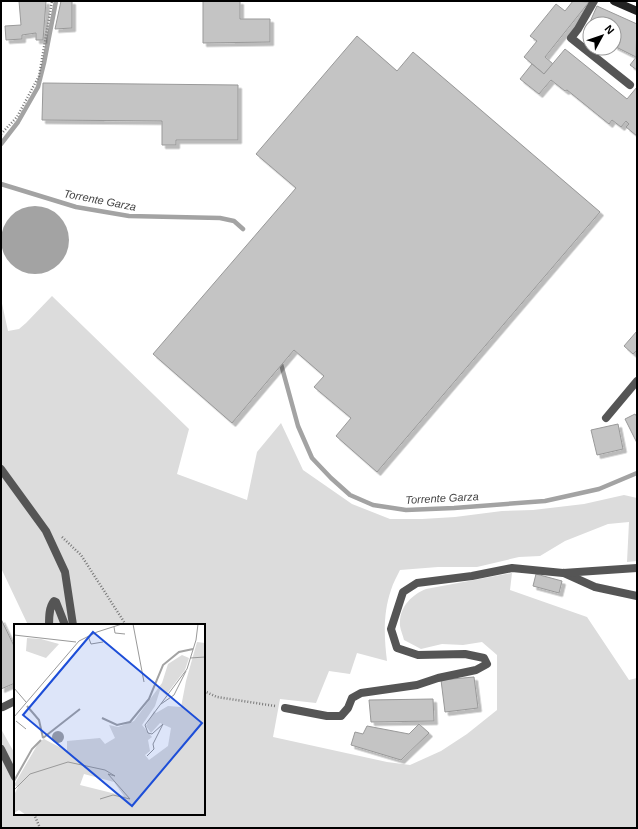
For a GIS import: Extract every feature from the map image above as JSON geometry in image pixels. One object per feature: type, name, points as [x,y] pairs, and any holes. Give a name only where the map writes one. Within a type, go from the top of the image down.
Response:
[{"type":"main road","points":[[614,1],[637,11]]},
{"type":"street","points":[[594,1],[571,38],[630,84]]},
{"type":"street","points":[[606,418],[637,381]]},
{"type":"street","points":[[1,469],[46,531],[65,572],[73,624]]},
{"type":"street","points":[[286,708],[327,716],[341,716],[348,708],[352,698],[361,693],[417,685],[438,678],[476,670],[486,664],[484,658],[465,654],[418,655],[398,648],[391,629],[403,592],[417,583],[472,576],[512,568],[563,573],[637,568]]},
{"type":"street","points":[[563,573],[595,587],[637,596]]},
{"type":"street","points":[[50,624],[49,614],[54,601],[56,602],[65,624]]},
{"type":"street","points":[[3,707],[14,702]]},
{"type":"street","points":[[1,749],[14,774]]},
{"type":"path","points":[[1,134],[17,117],[39,76],[52,1]]},
{"type":"path","points":[[61,536],[81,555],[125,624]]},
{"type":"path","points":[[205,691],[217,697],[286,708]]},
{"type":"path","points":[[34,815],[40,828]]},
{"type":"shaded area","points":[[35,206],[48,209],[59,216],[66,227],[69,240],[66,253],[59,264],[48,271],[35,274],[22,271],[11,264],[4,253],[1,240],[4,227],[11,216],[22,209]]},
{"type":"shaded area","points":[[52,296],[189,429],[177,474],[247,500],[257,452],[281,423],[303,470],[352,504],[390,519],[455,517],[502,511],[533,510],[584,504],[624,495],[637,498],[637,561],[627,562],[629,522],[608,524],[565,541],[540,556],[519,557],[477,567],[438,567],[400,570],[388,599],[385,616],[387,661],[357,653],[350,674],[329,671],[316,703],[280,699],[273,737],[387,762],[410,765],[441,751],[467,734],[497,710],[497,655],[482,642],[463,645],[442,644],[421,649],[404,640],[400,626],[402,611],[412,597],[426,589],[512,573],[510,590],[587,617],[629,680],[637,678],[637,828],[1,828],[1,729],[14,752],[14,815],[205,815],[205,624],[28,624],[1,568],[1,299],[8,331],[19,329]]},
{"type":"building","points":[[19,1],[46,1],[43,40],[36,40],[36,33],[22,35],[22,39],[6,40],[5,26],[21,25]]},
{"type":"building","points":[[61,1],[72,1],[72,28],[55,29]]},
{"type":"building","points":[[203,1],[240,1],[240,19],[270,19],[270,42],[203,43]]},
{"type":"building","points":[[573,1],[589,2],[545,57],[553,64],[544,74],[524,57],[537,41],[530,36],[556,4],[565,11]]},
{"type":"building","points":[[597,6],[619,16],[593,16]]},
{"type":"building","points":[[622,17],[637,24],[636,57],[622,50]]},
{"type":"building","points":[[357,36],[397,71],[413,52],[600,212],[377,472],[336,436],[351,418],[314,387],[324,376],[294,350],[232,423],[153,354],[296,188],[256,154]]},
{"type":"building","points":[[565,49],[627,99],[637,87],[637,136],[626,127],[629,124],[626,121],[621,127],[612,120],[609,124],[567,90],[565,91],[551,80],[539,94],[520,79],[532,64],[544,74]]},
{"type":"building","points":[[637,56],[637,70],[630,65]]},
{"type":"building","points":[[43,83],[238,85],[238,140],[176,140],[176,145],[162,145],[162,121],[42,120]]},
{"type":"building","points":[[637,331],[637,350],[633,354],[624,346]]},
{"type":"building","points":[[635,414],[637,417],[637,443],[625,419]]},
{"type":"building","points":[[618,424],[623,449],[597,455],[591,430]]},
{"type":"building","points":[[536,574],[562,581],[559,593],[533,586]]},
{"type":"building","points":[[1,619],[14,646],[14,683],[1,689]]},
{"type":"building","points":[[474,677],[478,708],[445,712],[441,680]]},
{"type":"building","points":[[433,699],[434,721],[371,722],[369,700]]},
{"type":"building","points":[[419,724],[429,733],[401,760],[351,745],[355,732],[363,734],[367,726],[409,734]]},
{"type":"waterway","points":[[1,144],[18,122],[38,87],[56,1]]},
{"type":"waterway","name":"Torrente Garza","points":[[1,184],[76,207],[129,216],[220,218],[234,221],[243,229]]},
{"type":"waterway","name":"Torrente Garza","points":[[281,364],[298,426],[312,458],[350,495],[373,505],[406,510],[545,501],[599,489],[637,473]]}]
